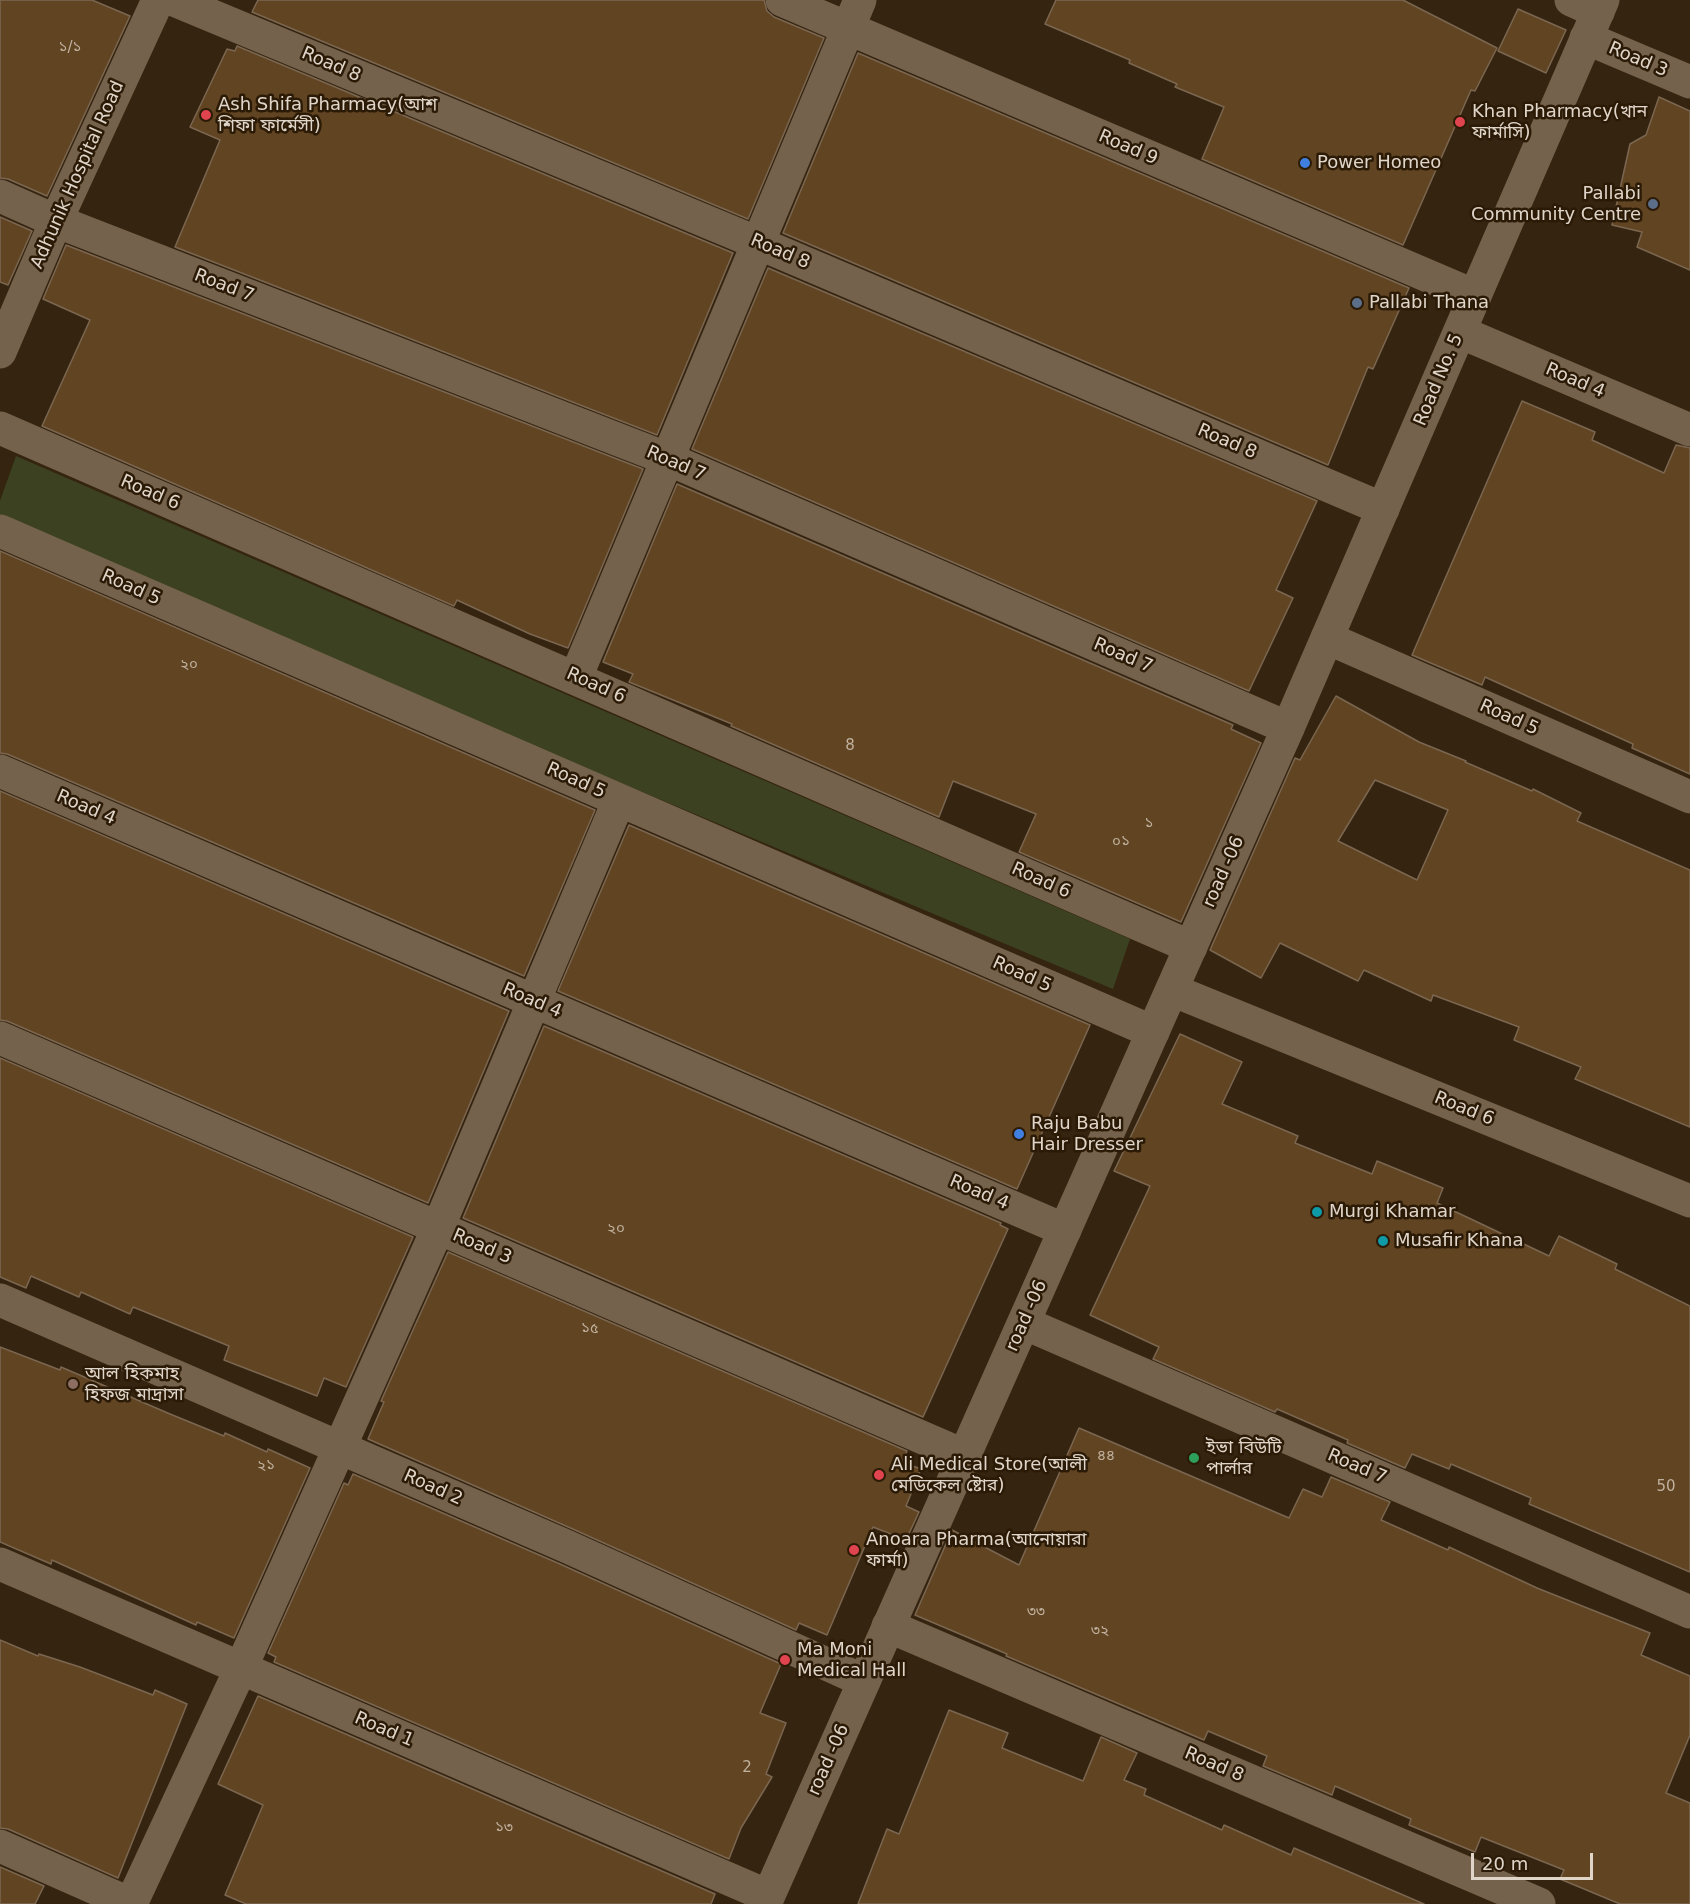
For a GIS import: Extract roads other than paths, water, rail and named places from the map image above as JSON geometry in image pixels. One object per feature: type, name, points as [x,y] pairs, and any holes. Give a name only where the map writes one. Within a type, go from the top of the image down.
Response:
[{"type":"street","name":"Adhunik Hospital Road","points":[[0,352],[56,220],[158,0]]},
{"type":"street","name":"Road 8","points":[[174,0],[758,243],[1383,509]]},
{"type":"street","name":"Road 9","points":[[782,0],[854,14],[1475,296]]},
{"type":"street","name":"Road 3","points":[[1589,12],[1690,82]]},
{"type":"street","name":"Road No. 5","points":[[1288,728],[1460,332],[1589,12]]},
{"type":"street","points":[[576,677],[854,14]]},
{"type":"street","name":"Road 7","points":[[0,196],[56,220],[668,459],[1288,728]]},
{"type":"street","name":"Road 4","points":[[1460,332],[1690,430]]},
{"type":"street","name":"Road 6","points":[[0,428],[576,677],[1191,947]]},
{"type":"street","name":"Road 5","points":[[0,531],[1153,1032]]},
{"type":"street","name":"Road 5","points":[[1327,639],[1690,797]]},
{"type":"street","name":"road -06","points":[[767,1900],[1288,728]]},
{"type":"street","name":"Road 4","points":[[0,771],[1065,1230]]},
{"type":"street","points":[[0,1846],[131,1904],[241,1668],[438,1228],[619,800]]},
{"type":"street","name":"Road 6","points":[[1172,990],[1690,1201]]},
{"type":"street","name":"Road 3","points":[[0,1038],[965,1456]]},
{"type":"street","name":"Road 2","points":[[0,1300],[568,1547],[864,1681]]},
{"type":"street","name":"Road 7","points":[[1024,1323],[1690,1612]]},
{"type":"street","name":"Road 1","points":[[0,1564],[767,1900]]},
{"type":"street","name":"Road 8","points":[[888,1626],[1539,1904]]},
{"type":"place","name":"Ash Shifa Pharmacy(আশ শিফা ফার্মেসী)","points":[[206,115]]},
{"type":"place","name":"Khan Pharmacy(খান ফার্মাসি)","points":[[1460,122]]},
{"type":"place","name":"Power Homeo","points":[[1305,163]]},
{"type":"place","name":"Pallabi Community Centre","points":[[1653,204]]},
{"type":"place","name":"Pallabi Thana","points":[[1357,303]]},
{"type":"place","name":"Raju Babu Hair Dresser","points":[[1019,1134]]},
{"type":"place","name":"Murgi Khamar","points":[[1317,1212]]},
{"type":"place","name":"Musafir Khana","points":[[1383,1241]]},
{"type":"place","name":"আল হিকমাহ হিফজ মাদ্রাসা","points":[[73,1384]]},
{"type":"place","name":"ইভা বিউটি পার্লার","points":[[1194,1458]]},
{"type":"place","name":"Ali Medical Store(আলী মেডিকেল ষ্টোর)","points":[[879,1475]]},
{"type":"place","name":"Anoara Pharma(আনোয়ারা ফার্মা)","points":[[854,1550]]},
{"type":"place","name":"Ma Moni Medical Hall","points":[[785,1660]]}]
